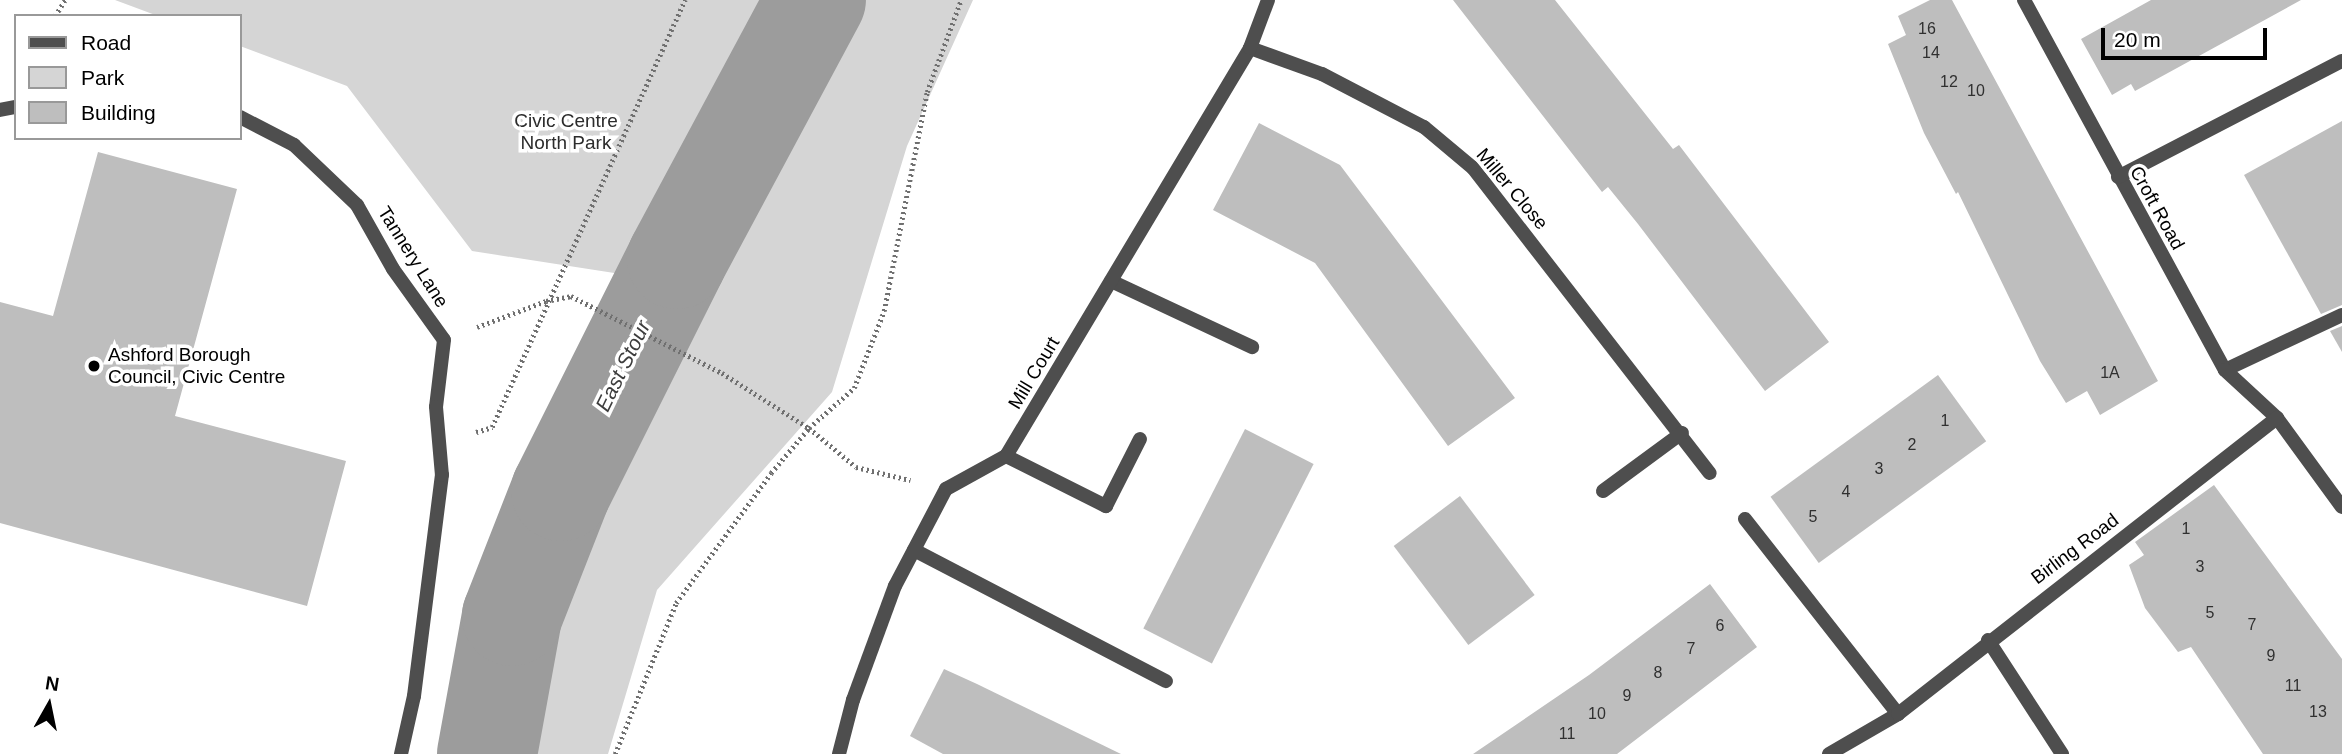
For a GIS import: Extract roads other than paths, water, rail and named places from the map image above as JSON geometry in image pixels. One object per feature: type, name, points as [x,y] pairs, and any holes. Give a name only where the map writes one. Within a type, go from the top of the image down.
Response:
[{"type":"street","name":"Mill Court","points":[[1006,456],[1250,48],[1268,0]]},
{"type":"street","name":"Croft Road","points":[[2024,0],[2225,370],[2277,418],[2342,507]]},
{"type":"street","name":"Miller Close","points":[[1250,48],[1322,74],[1424,127],[1474,168],[1682,433],[1710,473]]},
{"type":"street","points":[[2118,177],[2342,61]]},
{"type":"street","name":"Tannery Lane","points":[[242,118],[294,145],[357,205],[393,269],[444,340],[436,407],[442,475],[414,696],[401,754]]},
{"type":"street","points":[[1111,281],[1252,346]]},
{"type":"street","points":[[2225,370],[2342,315]]},
{"type":"street","name":"Birling Road","points":[[1829,754],[1898,714],[1988,640],[2277,418]]},
{"type":"street","points":[[1602,491],[1682,433]]},
{"type":"street","points":[[839,754],[858,687],[895,586],[946,489],[1006,456],[1106,506],[1140,439]]},
{"type":"street","points":[[1745,519],[1898,714]]},
{"type":"street","points":[[914,550],[1166,681]]},
{"type":"street","points":[[1988,640],[2062,754]]},
{"type":"waterway","name":"East Stour","points":[[487,754],[512,616],[561,491],[677,259],[816,0]]},
{"type":"place","name":"Ashford Borough Council, Civic Centre","points":[[94,366]]},
{"type":"park label","name":"Civic Centre North Park","points":[[566,132]]}]
